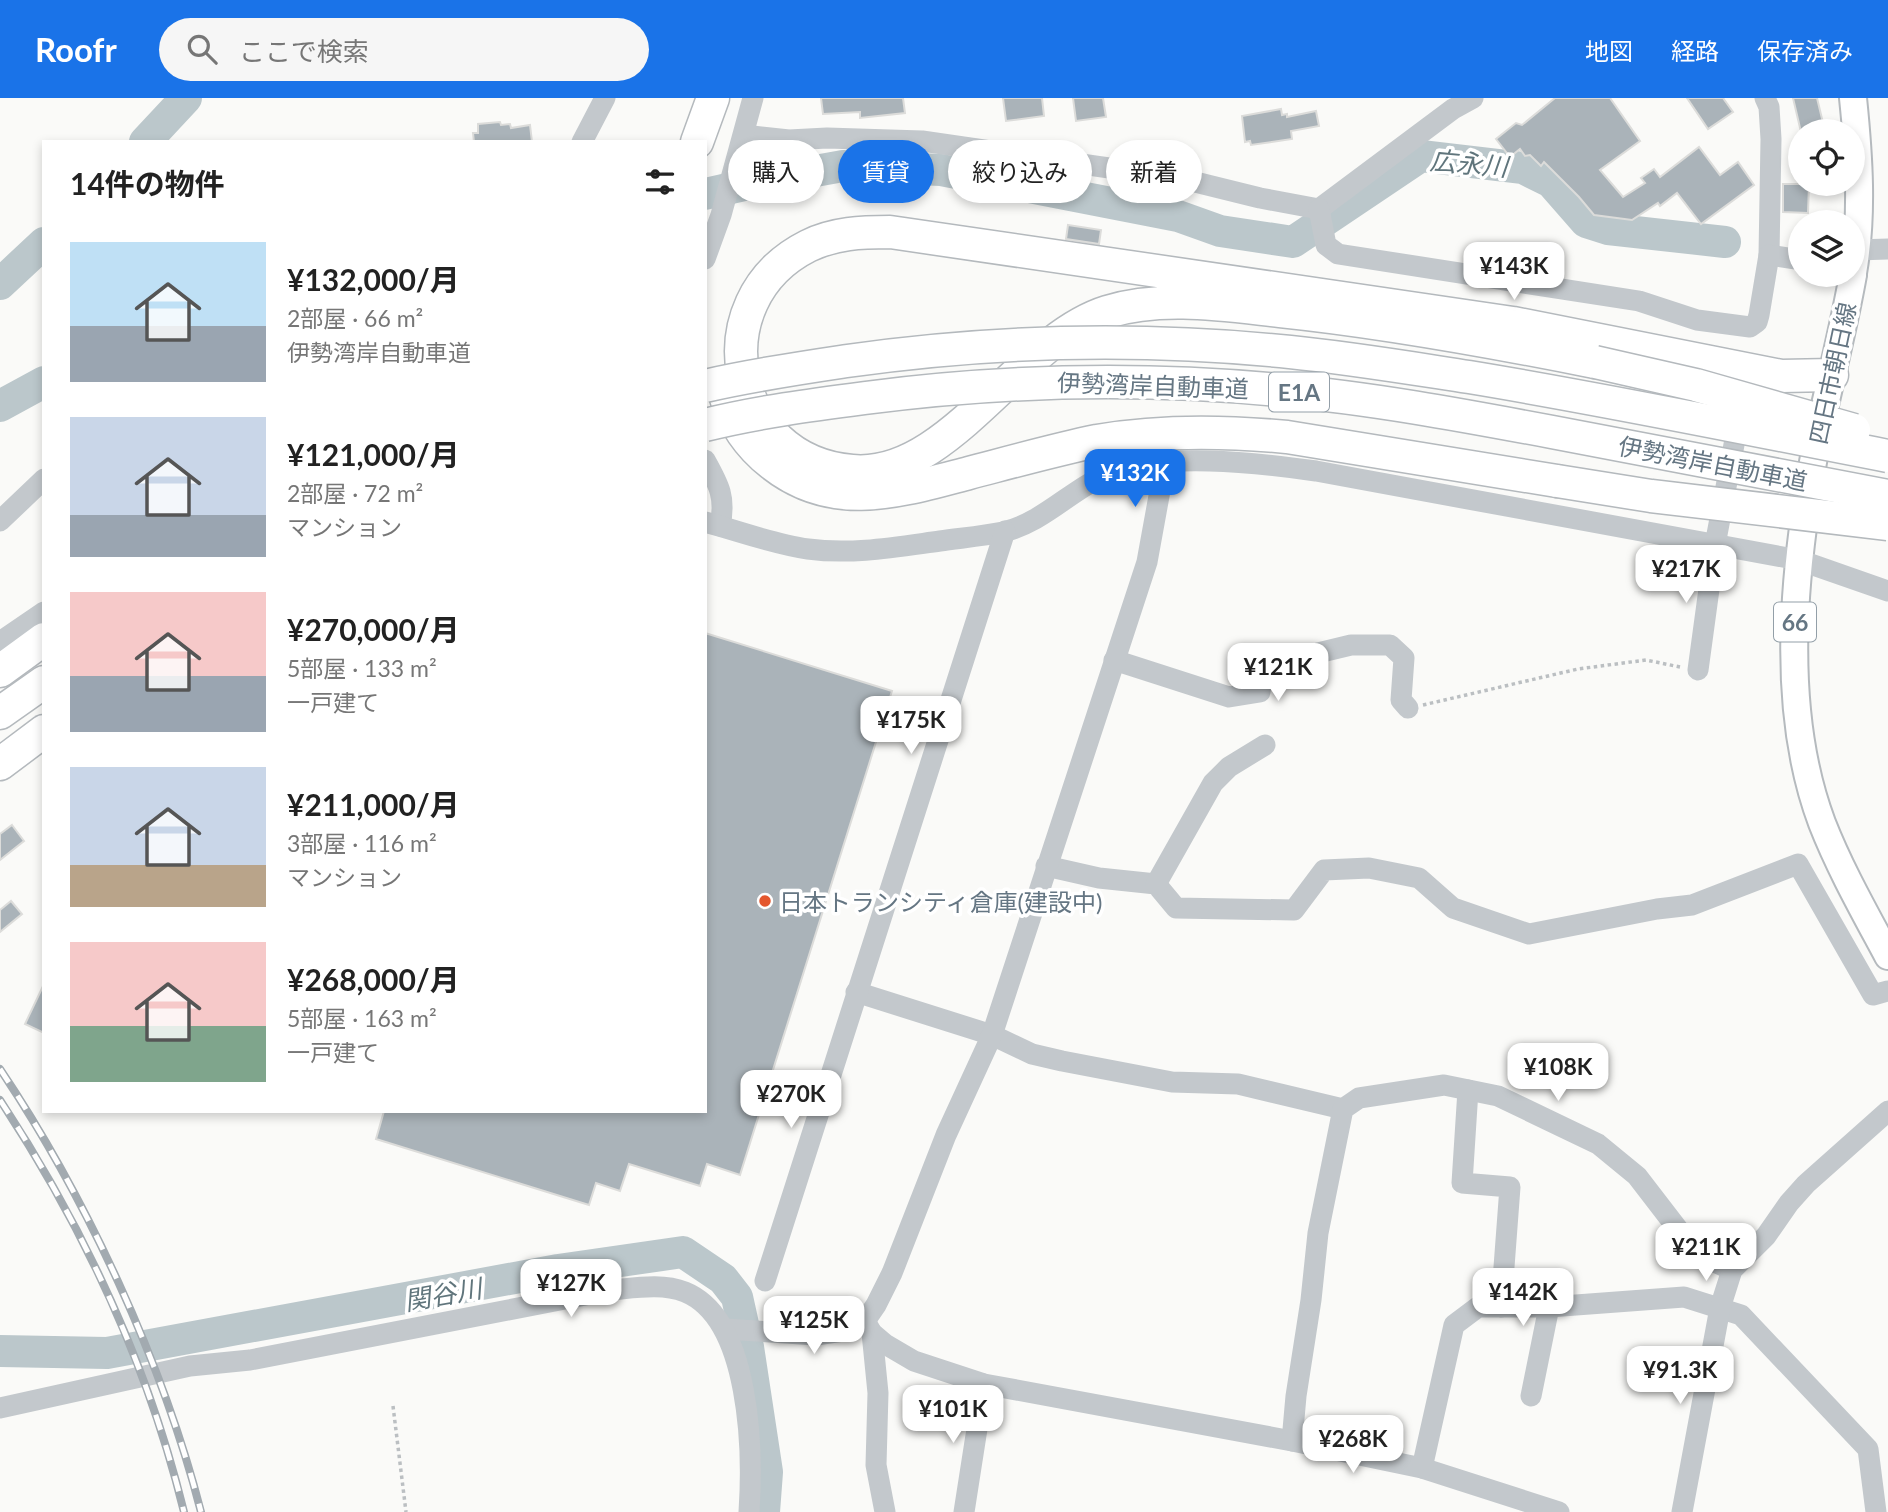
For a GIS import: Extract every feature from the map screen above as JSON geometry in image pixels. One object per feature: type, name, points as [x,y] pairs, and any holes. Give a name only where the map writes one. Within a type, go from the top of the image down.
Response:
[{"type":"highway","points":[[698,140],[714,98]]},
{"type":"highway","points":[[705,140],[714,98]]},
{"type":"highway","points":[[1832,375],[1784,356],[1696,329],[893,216],[847,216],[822,221],[782,239],[750,269],[736,292],[721,338],[720,363],[729,408],[750,443],[782,472],[820,490],[843,494],[868,494],[922,486],[1054,450],[1099,441],[1143,435],[1217,433],[1287,437],[1651,496],[1888,524]]},
{"type":"highway","points":[[1832,375],[1781,376],[1513,323],[890,232],[857,232],[831,237],[788,257],[770,274],[757,292],[744,324],[740,359],[745,388],[768,429],[807,460],[829,468],[854,472],[880,470],[904,462],[949,435],[1031,361],[1084,322],[1104,313],[1146,304],[1236,306],[1395,325],[1497,342],[1696,385],[1888,439]]},
{"type":"highway","name":"伊勢湾岸自動車道","points":[[707,386],[798,368],[892,355],[971,348],[1087,342],[1188,344],[1292,352],[1412,368],[1619,404],[1888,456]]},
{"type":"highway","name":"伊勢湾岸自動車道","points":[[707,425],[807,405],[994,384],[1082,381],[1177,383],[1279,390],[1389,404],[1888,496]]},
{"type":"highway","points":[[0,671],[42,623]]},
{"type":"highway","points":[[0,713],[42,683]]},
{"type":"highway","points":[[0,764],[42,732]]},
{"type":"main road","name":"四日市朝日線","points":[[1853,98],[1858,210]]},
{"type":"main road","name":"四日市朝日線","points":[[1850,287],[1813,462],[1800,560],[1793,652],[1801,744],[1822,822],[1855,894],[1888,956]]},
{"type":"street","points":[[583,140],[605,98]]},
{"type":"street","points":[[707,254],[721,215],[752,98]]},
{"type":"street","points":[[744,135],[789,140],[827,138],[922,141],[1179,178],[1259,198],[1319,209],[1452,109],[1473,98]]},
{"type":"street","points":[[1319,209],[1326,244],[1338,254],[1639,301],[1696,329],[1750,327],[1757,322],[1769,255],[1771,139],[1769,107],[1765,98]]},
{"type":"street","points":[[1865,260],[1888,249]]},
{"type":"street","points":[[1769,255],[1788,258]]},
{"type":"street","points":[[1698,670],[1715,545],[1744,394]]},
{"type":"street","points":[[707,464],[722,495],[724,509],[713,524],[780,544],[834,551],[871,551],[1005,531],[1031,521],[1106,475],[1135,466],[1165,463],[1257,463],[1800,560],[1888,591]]},
{"type":"street","points":[[900,1512],[884,1504],[876,1465],[878,1393],[869,1327],[946,1135],[992,1035],[1147,562],[1165,463]]},
{"type":"street","points":[[0,521],[42,481]]},
{"type":"street","points":[[765,1281],[1005,531]]},
{"type":"street","points":[[0,642],[42,622]]},
{"type":"street","points":[[1114,660],[1229,697],[1260,692],[1264,666],[1351,645],[1390,645],[1404,658],[1401,700],[1408,708]]},
{"type":"street","points":[[1156,884],[1213,783],[1229,767],[1265,744]]},
{"type":"street","points":[[1046,866],[1099,878],[1156,884],[1175,908],[1294,910],[1324,870],[1369,868],[1419,878],[1453,908],[1529,934],[1657,909],[1692,905],[1798,864],[1873,995],[1888,991]]},
{"type":"street","points":[[856,992],[992,1035],[1032,1054],[1172,1082],[1238,1084],[1343,1109]]},
{"type":"street","points":[[1292,1441],[1318,1233],[1343,1109],[1359,1098],[1444,1085],[1499,1097],[1598,1144],[1637,1176],[1687,1241],[1712,1261],[1732,1270]]},
{"type":"street","points":[[1468,1090],[1462,1183],[1510,1186],[1501,1307]]},
{"type":"street","points":[[1682,1512],[1720,1308],[1732,1270],[1766,1236],[1789,1203],[1806,1185],[1888,1111]]},
{"type":"street","points":[[0,1408],[190,1366],[250,1360],[611,1290],[657,1286],[685,1292],[738,1330],[816,1335],[869,1327]]},
{"type":"street","points":[[1422,1468],[1454,1325],[1478,1307],[1549,1307],[1684,1297],[1741,1315],[1868,1449],[1876,1512]]},
{"type":"street","points":[[1531,1396],[1549,1307]]},
{"type":"street","points":[[869,1327],[885,1344],[914,1361],[984,1384],[1422,1468],[1559,1512]]},
{"type":"street","points":[[738,1330],[752,1472],[749,1512]]},
{"type":"street","points":[[964,1512],[984,1384]]},
{"type":"path","points":[[1408,708],[1578,669],[1646,660],[1698,670]]},
{"type":"path","points":[[393,1406],[406,1512]]},
{"type":"building","points":[[821,98],[903,98],[905,113],[860,118],[860,112],[823,114]]},
{"type":"building","points":[[1003,98],[1042,98],[1044,116],[1006,121]]},
{"type":"building","points":[[1073,98],[1103,98],[1106,117],[1076,121]]},
{"type":"building","points":[[1555,98],[1610,98],[1640,141],[1600,170],[1623,197],[1645,183],[1641,178],[1654,169],[1660,177],[1699,147],[1720,175],[1738,162],[1754,185],[1701,224],[1677,193],[1660,206],[1658,203],[1632,220],[1594,215],[1544,162],[1541,166],[1530,155],[1525,156],[1520,149],[1510,157],[1496,139],[1516,123],[1522,125]]},
{"type":"building","points":[[1687,98],[1723,98],[1733,112],[1708,129]]},
{"type":"building","points":[[1793,98],[1817,98],[1822,119],[1798,119]]},
{"type":"building","points":[[1281,109],[1282,115],[1287,114],[1287,117],[1316,111],[1319,126],[1291,131],[1292,139],[1251,145],[1250,141],[1245,142],[1242,116]]},
{"type":"building","points":[[500,122],[501,125],[510,124],[511,128],[530,125],[532,140],[474,140],[473,133],[478,133],[478,124]]},
{"type":"building","points":[[1783,184],[1788,184],[1788,196],[1809,196],[1808,210],[1783,212]]},
{"type":"building","points":[[1068,225],[1101,230],[1099,244],[1066,239]]},
{"type":"building","name":"日本トランシティ倉庫(建設中)","points":[[707,634],[892,691],[740,1175],[707,1164],[700,1186],[629,1164],[620,1191],[596,1183],[589,1205],[376,1139],[383,1113],[707,1113]]},
{"type":"building","points":[[12,825],[24,841],[0,860],[0,834]]},
{"type":"building","points":[[11,901],[22,914],[0,932],[0,910]]},
{"type":"building","points":[[42,988],[42,1032],[25,1024]]},
{"type":"waterway","points":[[147,140],[186,98]]},
{"type":"waterway","name":"広永川","points":[[707,194],[843,166],[941,170],[1178,216],[1220,231],[1293,242],[1421,156],[1523,168],[1551,182],[1586,222],[1608,229],[1725,242]]},
{"type":"waterway","points":[[0,284],[42,245]]},
{"type":"waterway","name":"広永川","points":[[0,406],[42,383]]},
{"type":"waterway","name":"関谷川","points":[[0,1351],[107,1353],[558,1270],[683,1252],[723,1279],[737,1297],[748,1347],[767,1472],[764,1512]]},
{"type":"railway","points":[[0,1069],[62,1171],[119,1283],[166,1398],[201,1512]]},
{"type":"railway","points":[[0,1100],[59,1197],[110,1298],[152,1403],[184,1512]]},
{"type":"place","name":"日本トランシティ倉庫(建設中)","points":[[765,901]]}]
